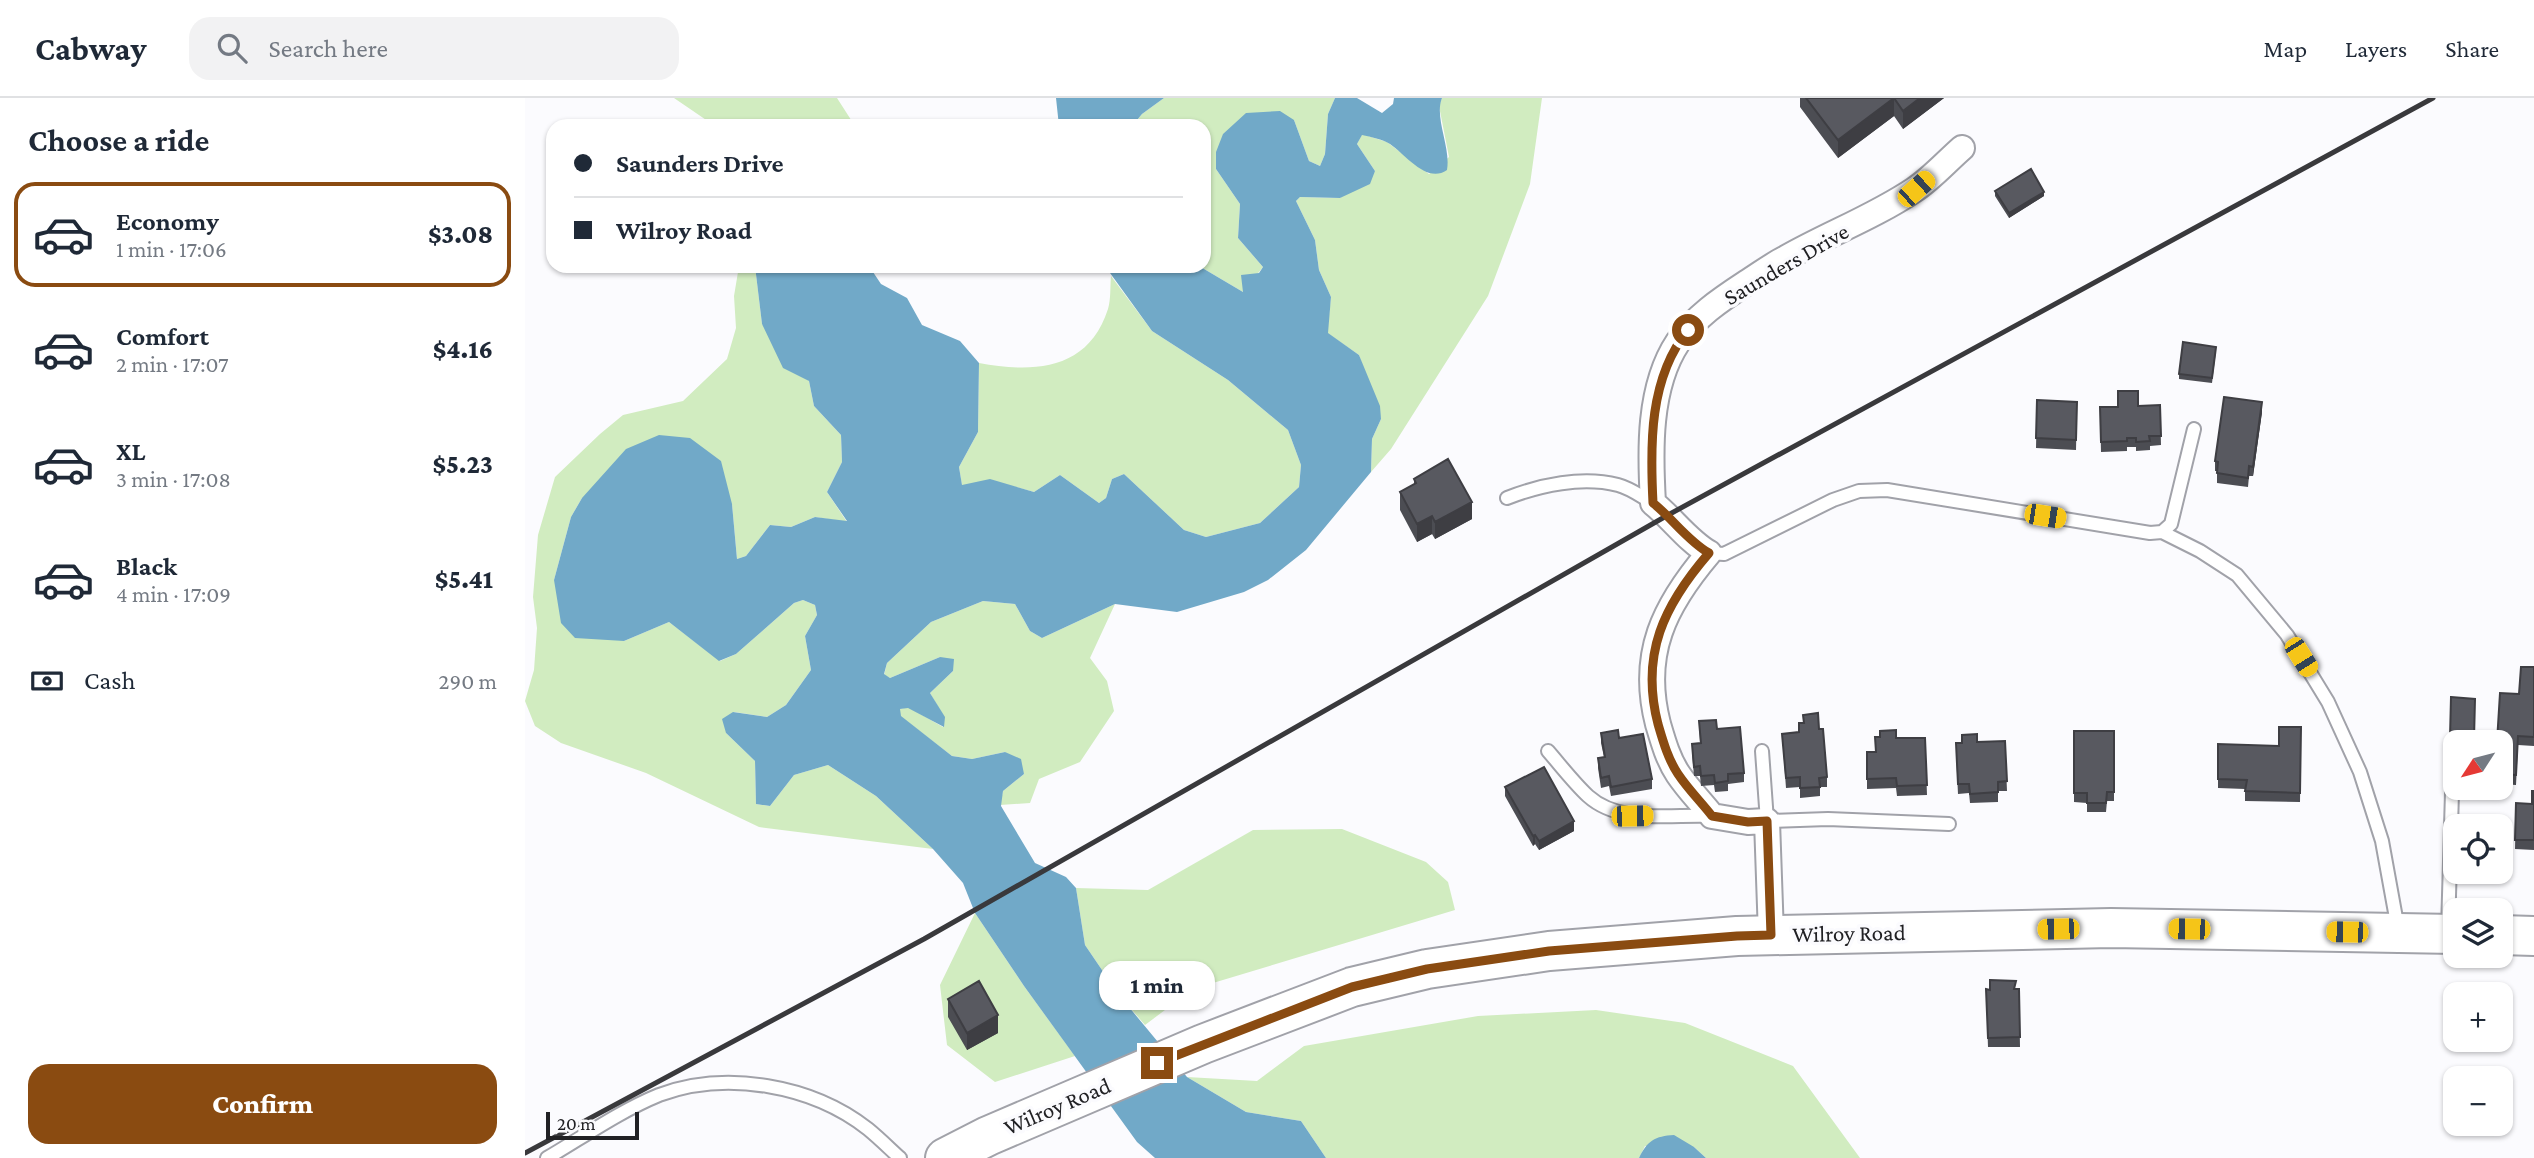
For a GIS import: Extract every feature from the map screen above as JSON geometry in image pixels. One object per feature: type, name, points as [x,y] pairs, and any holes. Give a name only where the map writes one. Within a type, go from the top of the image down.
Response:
[{"type":"main road","name":"Wilroy Road","points":[[945,1158],[988,1136],[1203,1044],[1352,987],[1427,969],[1549,951],[1737,936],[2111,928],[2443,934]]},
{"type":"main road","points":[[2513,935],[2534,936]]},
{"type":"street","name":"Saunders Drive","points":[[1653,503],[1650,456],[1653,419],[1663,374],[1677,343],[1698,317],[1786,258],[1860,222],[1916,189],[1962,148]]},
{"type":"street","points":[[1653,503],[1673,519],[1698,547],[1709,553],[1688,578],[1671,605],[1655,642],[1651,670],[1653,705],[1663,743],[1678,773],[1712,816],[1748,822],[1767,821],[1771,935]]},
{"type":"lane","points":[[1709,553],[1724,554],[1833,500],[1859,491],[1887,490],[2150,533],[2162,531],[2171,524],[2195,429]]},
{"type":"lane","points":[[1507,498],[1551,485],[1588,482],[1616,484],[1653,503]]},
{"type":"lane","points":[[2162,531],[2237,575],[2287,635],[2328,702],[2360,772],[2382,841],[2399,933]]},
{"type":"lane","points":[[1548,751],[1590,798],[1607,808],[1632,816],[1712,816]]},
{"type":"lane","points":[[1762,751],[1767,821],[1828,819],[1949,824]]},
{"type":"lane","points":[[2451,898],[2453,800]]},
{"type":"lane","points":[[547,1158],[625,1112],[660,1095],[697,1085],[736,1082],[783,1089],[831,1106],[867,1128],[900,1158]]},
{"type":"green space","points":[[674,98],[837,98],[850,119],[705,119]]},
{"type":"green space","points":[[1164,98],[1335,98],[1328,114],[1325,154],[1320,166],[1309,161],[1294,120],[1216,169],[1240,204],[1238,238],[1263,267],[1243,292],[1211,273],[1211,119],[1138,119]]},
{"type":"green space","points":[[1442,98],[1542,98],[1530,184],[1488,296],[1391,449],[1371,472],[1372,439],[1381,419],[1359,355],[1327,333],[1331,297],[1319,270],[1315,240],[1296,201],[1300,197],[1340,198],[1375,171],[1357,144],[1362,134],[1387,142],[1429,174],[1449,157],[1439,106]]},
{"type":"green space","points":[[738,273],[756,273],[762,324],[809,381],[814,406],[841,435],[842,462],[827,492],[847,522],[815,517],[791,527],[770,525],[746,556],[737,559],[732,504],[582,498],[571,517],[554,580],[624,641],[669,622],[720,661],[736,654],[794,603],[803,600],[815,605],[817,615],[805,636],[811,670],[786,705],[767,717],[734,712],[726,733],[755,761],[756,804],[770,806],[794,775],[828,765],[876,796],[933,849],[759,827],[646,773],[561,743],[535,726],[525,701],[534,670],[537,628],[533,597],[538,535],[555,477],[623,415],[683,401],[727,359],[736,328],[734,296]]},
{"type":"green space","points":[[1111,276],[1152,331],[1228,380],[1288,430],[1301,465],[1299,487],[1260,523],[1206,537],[1184,530],[1124,474],[1112,479],[1106,498],[1099,503],[1060,475],[1034,492],[990,480],[962,486],[959,467],[978,432],[979,363],[1019,368],[1038,367],[1073,356],[1087,345],[1099,330],[1109,305]]},
{"type":"green space","points":[[983,601],[1015,604],[1030,631],[1042,638],[1115,604],[1090,658],[1107,681],[1114,711],[1080,762],[1039,779],[1030,803],[1000,805],[1003,791],[1024,774],[1005,752],[972,759],[952,756],[900,716],[900,709],[908,707],[943,727],[944,717],[930,693],[953,671],[940,657],[890,678],[884,675],[887,663],[931,622]]},
{"type":"green space","points":[[1342,829],[1426,862],[1448,882],[1455,910],[1193,989],[1145,1025],[1119,995],[1085,945],[1076,888],[1148,890],[1253,830]]},
{"type":"green space","points":[[975,913],[1075,1056],[995,1082],[947,1045],[940,985]]},
{"type":"green space","points":[[1596,1010],[1685,1023],[1793,1066],[1860,1158],[1706,1158],[1694,1147],[1645,1146],[1639,1158],[1326,1158],[1301,1121],[1246,1112],[1187,1077],[1257,1081],[1304,1046],[1478,1016]]},
{"type":"water","points":[[1056,98],[1164,98],[1138,119],[1058,119]]},
{"type":"water","points":[[1335,98],[1357,98],[1382,113],[1393,104],[1394,98],[1442,98],[1440,114],[1447,152],[1447,170],[1432,174],[1417,167],[1390,144],[1362,135],[1357,144],[1375,171],[1370,184],[1340,198],[1300,197],[1296,201],[1315,240],[1319,270],[1331,297],[1328,333],[1359,355],[1380,406],[1381,419],[1372,439],[1371,472],[1306,550],[1268,580],[1244,592],[1177,612],[1115,604],[1042,638],[1030,631],[1015,604],[983,601],[931,622],[887,663],[884,674],[890,678],[940,657],[954,659],[953,671],[930,693],[945,717],[944,727],[908,708],[900,709],[901,716],[952,756],[972,759],[1005,752],[1021,759],[1024,774],[1003,791],[1001,806],[1035,863],[1066,877],[1076,888],[1085,945],[1119,995],[1187,1077],[1246,1112],[1301,1121],[1326,1158],[1155,1158],[1137,1142],[1024,986],[975,913],[963,883],[933,849],[876,796],[828,765],[794,775],[770,806],[756,804],[755,761],[726,733],[722,719],[733,712],[767,717],[786,705],[811,670],[805,636],[817,615],[815,605],[803,600],[794,603],[736,654],[719,661],[669,622],[624,641],[575,638],[561,623],[554,580],[571,517],[582,498],[626,449],[659,435],[690,438],[721,461],[732,504],[737,559],[746,556],[770,525],[791,527],[815,517],[847,521],[827,492],[842,462],[841,435],[814,406],[809,381],[783,368],[762,324],[756,273],[874,273],[881,284],[907,298],[922,325],[960,341],[979,363],[978,432],[959,467],[962,485],[990,479],[1034,492],[1060,475],[1099,503],[1106,498],[1112,479],[1124,474],[1184,530],[1206,537],[1260,523],[1299,487],[1301,465],[1288,430],[1228,380],[1152,331],[1110,273],[1211,273],[1243,292],[1241,275],[1259,273],[1263,267],[1238,238],[1240,204],[1216,169],[1216,152],[1223,134],[1246,113],[1280,111],[1294,120],[1309,161],[1320,166],[1325,154],[1328,114]]},
{"type":"water","points":[[1674,1135],[1706,1158],[1639,1158],[1652,1140]]},
{"type":"building","points":[[1806,98],[1894,98],[1838,140]]},
{"type":"building","points":[[1894,98],[1920,98],[1903,111]]},
{"type":"building","points":[[2031,169],[2044,192],[2009,213],[1995,191]]},
{"type":"building","points":[[2183,342],[2216,347],[2212,378],[2179,374]]},
{"type":"building","points":[[2118,391],[2138,391],[2138,406],[2160,405],[2161,436],[2149,436],[2150,441],[2136,442],[2136,438],[2127,438],[2127,441],[2101,442],[2100,407],[2118,407]]},
{"type":"building","points":[[2224,397],[2262,402],[2253,467],[2249,466],[2248,478],[2217,473],[2218,462],[2215,461]]},
{"type":"building","points":[[2037,400],[2077,402],[2076,440],[2036,438]]},
{"type":"building","points":[[1448,459],[1472,502],[1435,522],[1432,516],[1417,524],[1400,492],[1416,483],[1414,479]]},
{"type":"building","points":[[2521,667],[2534,667],[2534,737],[2518,736],[2516,775],[2513,775],[2513,730],[2498,730],[2500,693],[2519,694]]},
{"type":"building","points":[[2451,697],[2475,699],[2474,730],[2450,730]]},
{"type":"building","points":[[1818,713],[1819,729],[1823,729],[1827,777],[1819,778],[1820,787],[1800,788],[1800,777],[1786,778],[1782,734],[1799,732],[1799,723],[1804,723],[1803,715]]},
{"type":"building","points":[[1716,720],[1717,729],[1740,727],[1744,773],[1728,774],[1728,781],[1715,783],[1714,775],[1701,776],[1700,766],[1694,767],[1692,744],[1701,743],[1699,721]]},
{"type":"building","points":[[2279,727],[2301,727],[2300,793],[2245,791],[2247,780],[2218,779],[2218,744],[2279,746]]},
{"type":"building","points":[[1618,730],[1619,738],[1643,734],[1652,779],[1611,787],[1609,776],[1601,778],[1598,758],[1605,757],[1601,733]]},
{"type":"building","points":[[1896,730],[1896,738],[1925,738],[1927,785],[1897,786],[1896,778],[1867,779],[1867,752],[1876,752],[1875,737],[1880,737],[1880,731]]},
{"type":"building","points":[[2074,731],[2114,731],[2114,792],[2107,792],[2106,803],[2087,803],[2087,793],[2074,793]]},
{"type":"building","points":[[1977,734],[1977,742],[2005,741],[2007,781],[1998,782],[1998,792],[1970,794],[1969,784],[1958,784],[1956,743],[1962,743],[1962,735]]},
{"type":"building","points":[[1544,767],[1574,821],[1539,841],[1533,836],[1505,787]]},
{"type":"building","points":[[2532,791],[2534,840],[2515,840],[2516,803],[2532,804]]},
{"type":"building","points":[[1990,980],[2016,981],[2014,989],[2019,989],[2020,1037],[1988,1038],[1986,989],[1990,990]]},
{"type":"building","points":[[979,981],[998,1015],[967,1033],[948,999]]},
{"type":"railway","points":[[525,1153],[924,939],[1668,515],[2433,98]]},
{"type":"route","points":[[1157,1063],[1352,987],[1427,969],[1549,951],[1771,935],[1767,821],[1748,822],[1712,816],[1678,773],[1663,743],[1653,705],[1651,670],[1655,642],[1671,605],[1688,578],[1709,553],[1698,547],[1673,519],[1653,503],[1650,456],[1653,419],[1663,374],[1677,343],[1688,330]]}]
